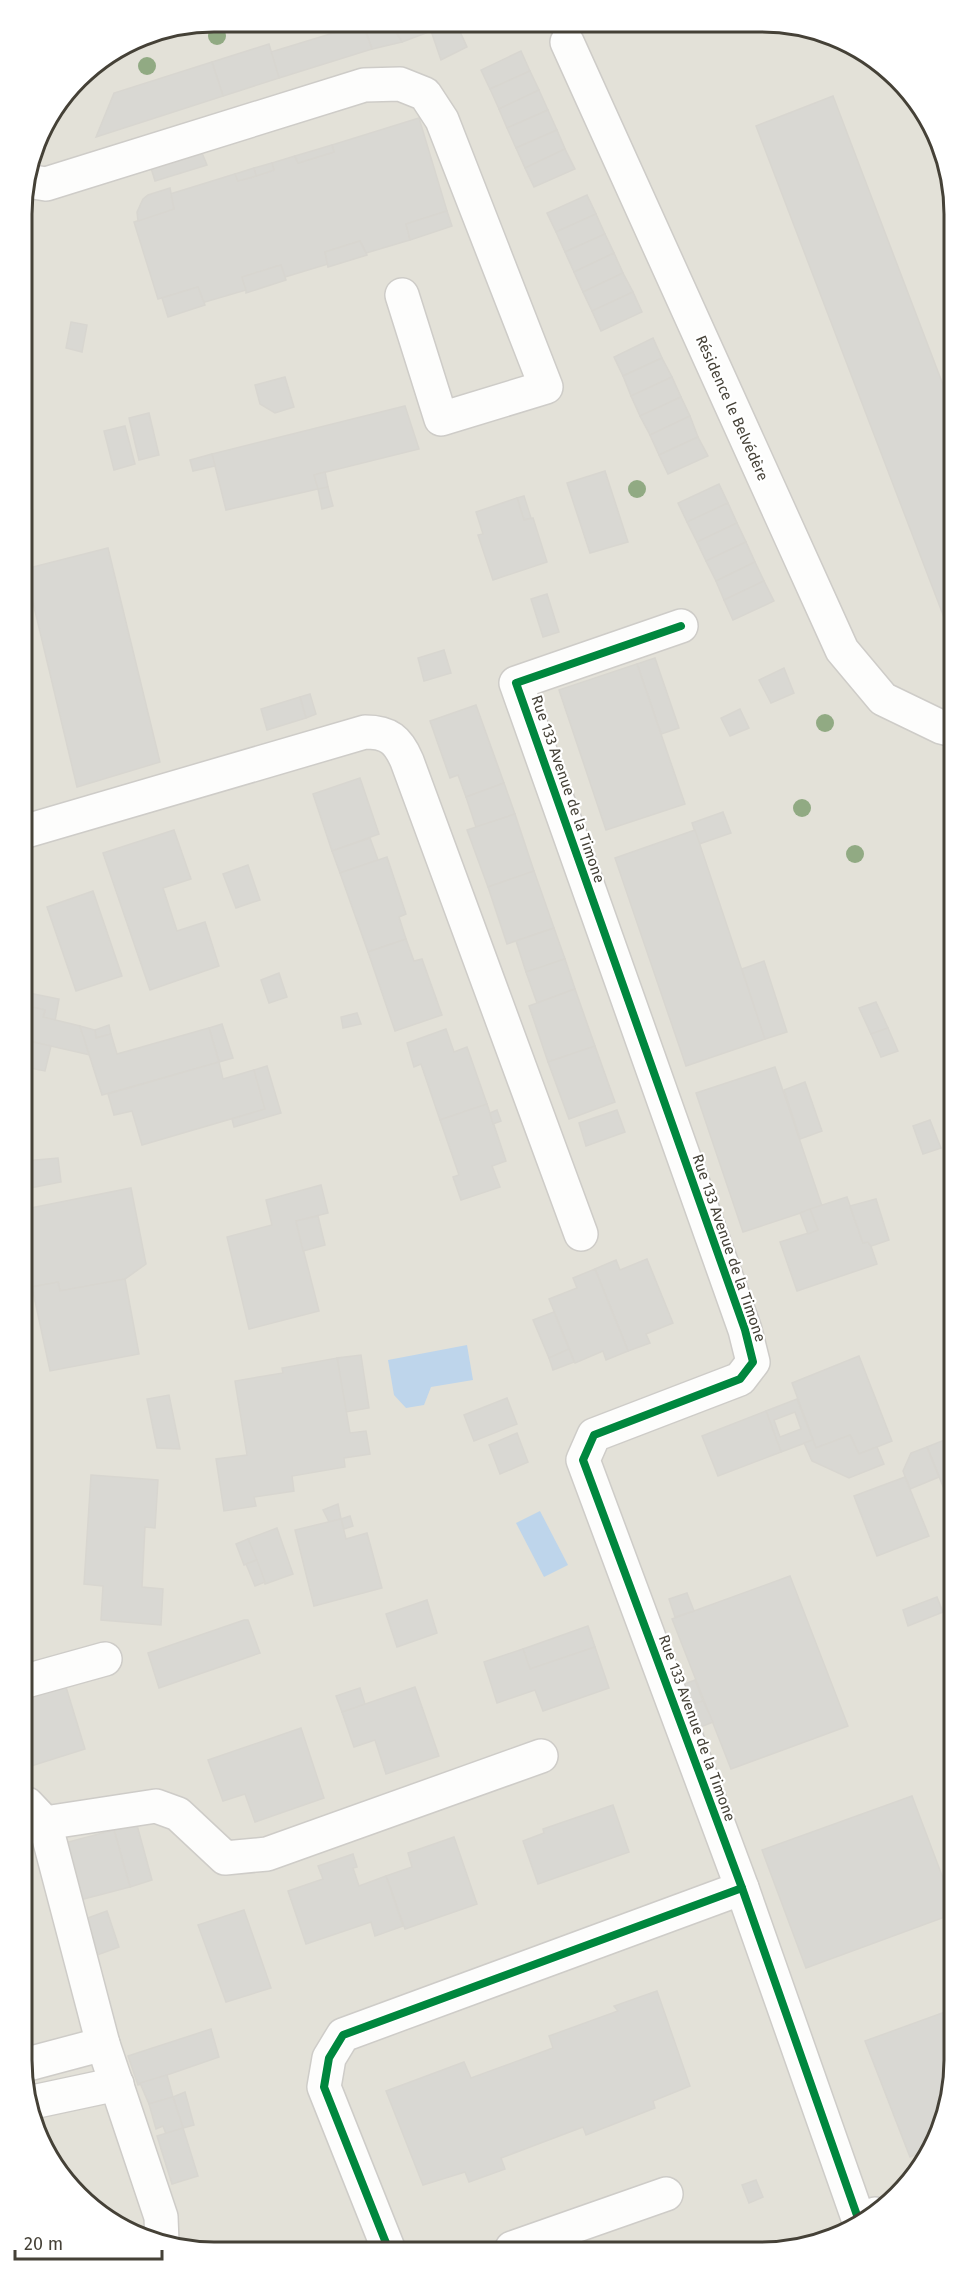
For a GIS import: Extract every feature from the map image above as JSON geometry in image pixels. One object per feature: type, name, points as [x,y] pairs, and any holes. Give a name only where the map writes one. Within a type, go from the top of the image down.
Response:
[{"type":"street","name":"Résidence le Belvédère","points":[[567,42],[842,650],[883,699],[944,728]]},
{"type":"street","points":[[35,182],[46,184],[364,85],[400,84],[425,94],[442,120],[546,387],[441,419],[402,295]]},
{"type":"street","name":"Rue 133 Avenue de la Timone","points":[[681,626],[516,684],[745,1330],[753,1362],[740,1379],[594,1435],[583,1460],[742,1888],[857,2215]]},
{"type":"street","points":[[32,830],[365,732],[378,732],[388,736],[400,746],[407,761],[580,1234]]},
{"type":"street","points":[[32,1679],[105,1659]]},
{"type":"street","points":[[162,2235],[161,2217],[103,2044],[36,1813],[156,1806],[178,1814],[225,1858],[267,1854],[541,1756]]},
{"type":"street","points":[[386,2242],[324,2086],[329,2058],[343,2036],[742,1888]]},
{"type":"street","points":[[32,2063],[103,2044]]},
{"type":"street","points":[[37,2101],[117,2084]]},
{"type":"street","points":[[529,2242],[666,2194]]},
{"type":"shaded area","points":[[202,32],[773,32],[797,35],[831,45],[852,56],[890,85],[919,123],[930,144],[937,167],[944,214],[943,2072],[937,2107],[930,2130],[913,2161],[898,2180],[872,2205],[852,2218],[831,2229],[808,2236],[785,2241],[761,2242],[202,2242],[178,2239],[133,2224],[94,2197],[62,2161],[41,2119],[33,2084],[32,2060],[32,202],[38,167],[50,133],[69,103],[94,77],[123,56],[144,45],[178,35]]},
{"type":"water","points":[[467,1345],[473,1380],[431,1387],[424,1405],[406,1408],[394,1395],[388,1360]]},
{"type":"water","points":[[540,1511],[568,1565],[544,1577],[516,1523]]},
{"type":"building","points":[[337,32],[366,32],[372,49],[279,78],[271,52]]},
{"type":"building","points":[[366,32],[396,32],[402,42],[372,49]]},
{"type":"building","points":[[396,32],[428,32],[402,42]]},
{"type":"building","points":[[431,32],[460,32],[467,47],[441,60]]},
{"type":"building","points":[[269,44],[279,78],[223,96],[212,62]]},
{"type":"building","points":[[521,51],[530,71],[490,89],[481,70]]},
{"type":"building","points":[[212,62],[223,96],[96,137],[114,93]]},
{"type":"building","points":[[530,71],[539,90],[499,109],[490,89]]},
{"type":"building","points":[[539,90],[548,110],[507,128],[499,109]]},
{"type":"building","points":[[833,96],[944,387],[944,617],[756,126]]},
{"type":"building","points":[[548,110],[557,130],[516,148],[507,128]]},
{"type":"building","points":[[419,118],[447,211],[406,224],[410,240],[366,253],[360,241],[325,252],[328,264],[285,277],[281,265],[242,277],[246,290],[205,302],[203,302],[198,287],[158,299],[134,222],[174,209],[170,194],[235,174],[238,181],[256,176],[274,170],[272,163],[295,156],[298,163],[334,152],[332,145]]},
{"type":"building","points":[[557,130],[565,149],[525,168],[516,148]]},
{"type":"building","points":[[332,145],[334,152],[298,163],[295,156]]},
{"type":"building","points":[[565,149],[575,169],[534,187],[525,168]]},
{"type":"building","points":[[202,153],[207,165],[155,181],[151,168]]},
{"type":"building","points":[[272,163],[274,170],[256,176],[254,168]]},
{"type":"building","points":[[254,168],[256,176],[238,181],[235,174]]},
{"type":"building","points":[[170,188],[174,209],[138,221],[137,212],[143,199],[148,195]]},
{"type":"building","points":[[587,195],[596,214],[556,232],[547,213]]},
{"type":"building","points":[[447,211],[452,226],[410,240],[406,224]]},
{"type":"building","points":[[596,214],[605,234],[565,252],[556,232]]},
{"type":"building","points":[[605,234],[614,253],[574,272],[565,252]]},
{"type":"building","points":[[360,241],[367,255],[328,267],[325,252]]},
{"type":"building","points":[[614,253],[623,273],[583,292],[574,272]]},
{"type":"building","points":[[281,265],[286,280],[246,293],[242,277]]},
{"type":"building","points":[[623,273],[633,292],[592,311],[583,292]]},
{"type":"building","points":[[198,287],[205,305],[168,317],[162,298]]},
{"type":"building","points":[[633,292],[642,312],[601,331],[592,311]]},
{"type":"building","points":[[71,322],[87,325],[82,352],[66,348]]},
{"type":"building","points":[[653,338],[662,358],[623,376],[614,357]]},
{"type":"building","points":[[662,358],[672,377],[631,396],[623,376]]},
{"type":"building","points":[[285,377],[294,407],[275,413],[260,404],[255,385]]},
{"type":"building","points":[[672,377],[681,397],[640,416],[631,396]]},
{"type":"building","points":[[681,397],[690,416],[650,435],[640,416]]},
{"type":"building","points":[[405,406],[419,449],[314,475],[318,489],[226,510],[212,454]]},
{"type":"building","points":[[149,413],[159,455],[139,460],[129,418]]},
{"type":"building","points":[[690,416],[698,437],[659,455],[650,435]]},
{"type":"building","points":[[125,426],[135,464],[114,470],[104,431]]},
{"type":"building","points":[[698,437],[708,456],[668,474],[659,455]]},
{"type":"building","points":[[212,454],[215,466],[193,471],[190,460]]},
{"type":"building","points":[[605,471],[628,542],[590,553],[567,483]]},
{"type":"building","points":[[325,472],[328,487],[318,489],[314,475]]},
{"type":"building","points":[[719,484],[728,503],[687,522],[678,503]]},
{"type":"building","points":[[328,487],[333,506],[322,509],[318,489]]},
{"type":"building","points":[[524,496],[531,518],[524,520],[517,498]]},
{"type":"building","points":[[517,498],[524,520],[533,518],[547,562],[493,580],[478,535],[483,534],[476,512]]},
{"type":"building","points":[[728,503],[737,523],[697,542],[687,522]]},
{"type":"building","points":[[737,523],[746,542],[706,561],[697,542]]},
{"type":"building","points":[[746,542],[755,562],[716,581],[706,561]]},
{"type":"building","points":[[108,548],[160,762],[77,787],[32,598],[32,567]]},
{"type":"building","points":[[755,562],[764,581],[724,600],[716,581]]},
{"type":"building","points":[[764,581],[774,601],[733,620],[724,600]]},
{"type":"building","points":[[547,594],[559,632],[543,637],[531,599]]},
{"type":"building","points":[[444,650],[451,673],[424,681],[418,658]]},
{"type":"building","points":[[655,658],[679,728],[661,734],[637,664]]},
{"type":"building","points":[[637,664],[685,804],[606,830],[559,690]]},
{"type":"building","points":[[784,668],[794,693],[771,703],[759,680]]},
{"type":"building","points":[[310,694],[316,714],[306,718],[300,697]]},
{"type":"building","points":[[300,697],[306,718],[267,730],[261,709]]},
{"type":"building","points":[[476,705],[504,783],[466,797],[458,775],[450,778],[430,721]]},
{"type":"building","points":[[740,709],[749,728],[730,736],[721,718]]},
{"type":"building","points":[[360,778],[379,834],[332,851],[313,794]]},
{"type":"building","points":[[504,783],[515,814],[476,827],[466,797]]},
{"type":"building","points":[[723,812],[731,833],[699,844],[692,823]]},
{"type":"building","points":[[515,814],[534,871],[488,887],[467,830]]},
{"type":"building","points":[[174,830],[191,879],[163,888],[177,931],[205,922],[219,966],[150,990],[103,853]]},
{"type":"building","points":[[695,830],[765,1039],[686,1066],[615,858]]},
{"type":"building","points":[[370,838],[378,860],[340,873],[332,851]]},
{"type":"building","points":[[387,857],[406,914],[399,917],[406,939],[368,952],[340,873]]},
{"type":"building","points":[[248,865],[260,900],[236,908],[223,874]]},
{"type":"building","points":[[534,871],[554,928],[507,944],[488,887]]},
{"type":"building","points":[[93,891],[122,976],[76,991],[47,907]]},
{"type":"building","points":[[554,928],[565,959],[526,972],[516,941]]},
{"type":"building","points":[[406,939],[414,961],[422,959],[442,1015],[395,1031],[368,952]]},
{"type":"building","points":[[565,959],[575,989],[537,1003],[526,972]]},
{"type":"building","points":[[764,961],[787,1032],[765,1039],[742,969]]},
{"type":"building","points":[[279,973],[287,997],[269,1003],[261,980]]},
{"type":"building","points":[[575,989],[595,1046],[548,1062],[529,1006]]},
{"type":"building","points":[[32,994],[59,999],[55,1021],[43,1017],[45,1010],[32,1007]]},
{"type":"building","points":[[876,1002],[888,1028],[871,1034],[859,1008]]},
{"type":"building","points":[[32,1007],[45,1010],[43,1017],[80,1026],[90,1055],[32,1042]]},
{"type":"building","points":[[357,1013],[361,1024],[343,1028],[341,1017]]},
{"type":"building","points":[[222,1024],[233,1058],[219,1062],[209,1028]]},
{"type":"building","points":[[109,1025],[111,1034],[96,1038],[95,1030]]},
{"type":"building","points":[[80,1026],[95,1030],[96,1038],[111,1034],[117,1054],[209,1028],[219,1062],[102,1095]]},
{"type":"building","points":[[888,1028],[898,1051],[881,1057],[871,1034]]},
{"type":"building","points":[[446,1029],[454,1052],[467,1047],[487,1104],[440,1120],[421,1064],[414,1067],[407,1043]]},
{"type":"building","points":[[32,1042],[51,1046],[45,1071],[32,1069]]},
{"type":"building","points":[[595,1046],[615,1102],[569,1119],[548,1062]]},
{"type":"building","points":[[219,1062],[223,1079],[254,1070],[265,1109],[142,1145],[132,1111],[114,1115],[108,1094]]},
{"type":"building","points":[[267,1066],[281,1113],[234,1127],[232,1119],[265,1109],[254,1070]]},
{"type":"building","points":[[775,1067],[822,1206],[743,1232],[696,1093]]},
{"type":"building","points":[[805,1082],[822,1131],[800,1139],[784,1090]]},
{"type":"building","points":[[487,1104],[506,1161],[492,1166],[500,1187],[461,1200],[453,1177],[459,1175],[440,1120]]},
{"type":"building","points":[[497,1110],[501,1121],[493,1124],[490,1113]]},
{"type":"building","points":[[617,1110],[625,1132],[586,1146],[579,1123]]},
{"type":"building","points":[[930,1120],[941,1148],[923,1154],[913,1126]]},
{"type":"building","points":[[58,1158],[61,1182],[32,1188],[32,1160]]},
{"type":"building","points":[[321,1185],[328,1213],[296,1221],[319,1311],[249,1329],[227,1237],[272,1225],[266,1200]]},
{"type":"building","points":[[131,1188],[146,1264],[125,1279],[60,1291],[58,1282],[32,1287],[32,1208]]},
{"type":"building","points":[[847,1197],[863,1243],[868,1242],[871,1246],[877,1264],[797,1291],[780,1242],[818,1230],[810,1209]]},
{"type":"building","points":[[876,1199],[889,1240],[871,1246],[868,1242],[863,1243],[850,1206]]},
{"type":"building","points":[[810,1209],[818,1230],[808,1234],[800,1213]]},
{"type":"building","points":[[318,1216],[325,1245],[303,1251],[296,1221]]},
{"type":"building","points":[[647,1259],[673,1323],[646,1334],[650,1343],[628,1351],[595,1269],[616,1260],[620,1270]]},
{"type":"building","points":[[595,1269],[628,1351],[606,1360],[603,1351],[575,1363],[549,1299],[577,1288],[573,1278]]},
{"type":"building","points":[[125,1279],[139,1354],[50,1371],[32,1287],[58,1282],[60,1291]]},
{"type":"building","points":[[554,1312],[569,1349],[549,1358],[533,1320]]},
{"type":"building","points":[[569,1349],[574,1362],[553,1370],[549,1358]]},
{"type":"building","points":[[361,1355],[369,1408],[346,1412],[337,1358]]},
{"type":"building","points":[[859,1356],[892,1441],[859,1454],[850,1435],[816,1448],[792,1383]]},
{"type":"building","points":[[337,1358],[350,1433],[366,1431],[370,1454],[344,1458],[345,1467],[292,1476],[294,1491],[254,1497],[256,1506],[224,1511],[216,1459],[247,1455],[235,1381],[283,1373],[282,1368]]},
{"type":"building","points":[[169,1395],[180,1449],[157,1448],[147,1399]]},
{"type":"building","points":[[507,1398],[517,1424],[474,1441],[464,1415]]},
{"type":"building","points":[[797,1399],[813,1440],[781,1452],[766,1411]],"holes":[[[795,1412],[801,1429],[780,1437],[774,1420]]]},
{"type":"building","points":[[766,1411],[781,1452],[718,1476],[702,1436]]},
{"type":"building","points":[[517,1433],[528,1462],[500,1474],[489,1445]]},
{"type":"building","points":[[850,1435],[859,1454],[877,1447],[884,1464],[849,1478],[812,1461],[804,1443],[813,1440],[816,1448]]},
{"type":"building","points":[[943,1440],[943,1487],[927,1447]]},
{"type":"building","points":[[927,1447],[939,1477],[910,1489],[903,1471],[911,1453]]},
{"type":"building","points":[[91,1475],[158,1480],[155,1528],[145,1527],[142,1587],[163,1589],[161,1625],[101,1620],[103,1586],[84,1584]]},
{"type":"building","points":[[905,1477],[929,1536],[877,1556],[854,1496]]},
{"type":"building","points":[[338,1504],[341,1519],[329,1522],[323,1510]]},
{"type":"building","points":[[350,1516],[353,1526],[344,1529],[341,1519]]},
{"type":"building","points":[[341,1519],[346,1539],[367,1533],[382,1588],[314,1606],[295,1530]]},
{"type":"building","points":[[277,1528],[293,1574],[265,1584],[248,1539]]},
{"type":"building","points":[[248,1539],[257,1560],[244,1565],[236,1544]]},
{"type":"building","points":[[257,1560],[265,1582],[255,1586],[246,1564]]},
{"type":"building","points":[[790,1576],[848,1726],[731,1769],[672,1619]]},
{"type":"building","points":[[687,1593],[694,1611],[675,1617],[669,1599]]},
{"type":"building","points":[[937,1597],[943,1612],[908,1626],[903,1610]]},
{"type":"building","points":[[427,1600],[437,1633],[397,1647],[386,1614]]},
{"type":"building","points":[[248,1620],[260,1653],[159,1688],[148,1653]]},
{"type":"building","points":[[588,1626],[595,1647],[530,1669],[523,1649]]},
{"type":"building","points":[[595,1647],[609,1688],[543,1711],[535,1690],[497,1703],[484,1662],[523,1649],[530,1669]]},
{"type":"building","points":[[695,1680],[703,1701],[689,1705],[682,1685]]},
{"type":"building","points":[[66,1687],[85,1749],[32,1766],[32,1696]]},
{"type":"building","points":[[415,1687],[439,1756],[386,1774],[375,1740],[354,1747],[342,1712]]},
{"type":"building","points":[[360,1688],[365,1704],[342,1712],[336,1696]]},
{"type":"building","points":[[703,1701],[713,1722],[698,1728],[689,1705]]},
{"type":"building","points":[[301,1728],[324,1798],[255,1822],[245,1794],[223,1801],[208,1760]]},
{"type":"building","points":[[912,1796],[943,1879],[943,1918],[806,1968],[762,1850]]},
{"type":"building","points":[[613,1805],[629,1852],[538,1884],[523,1841],[544,1833],[543,1829]]},
{"type":"building","points":[[137,1825],[152,1880],[130,1887],[114,1830]]},
{"type":"building","points":[[114,1830],[130,1887],[76,1901],[61,1844]]},
{"type":"building","points":[[454,1837],[477,1904],[405,1929],[386,1876],[412,1867],[408,1853]]},
{"type":"building","points":[[353,1854],[357,1867],[353,1868],[359,1886],[386,1876],[403,1926],[375,1936],[371,1922],[306,1944],[288,1891],[323,1879],[318,1866]]},
{"type":"building","points":[[244,1910],[271,1988],[226,2002],[198,1925]]},
{"type":"building","points":[[107,1911],[119,1947],[97,1955],[85,1919]]},
{"type":"building","points":[[657,1991],[690,2086],[653,2101],[655,2108],[586,2135],[583,2127],[501,2158],[505,2169],[469,2182],[465,2172],[423,2185],[386,2091],[464,2062],[471,2078],[553,2048],[549,2036],[618,2011],[614,2006]]},
{"type":"building","points":[[943,2013],[942,2084],[930,2130],[917,2154],[910,2157],[865,2041]]},
{"type":"building","points":[[211,2029],[219,2057],[138,2085],[128,2056]]},
{"type":"building","points":[[167,2075],[173,2097],[149,2104],[140,2083]]},
{"type":"building","points":[[185,2092],[194,2125],[183,2128],[173,2097]]},
{"type":"building","points":[[173,2097],[183,2128],[166,2134],[163,2126],[156,2129],[149,2104]]},
{"type":"building","points":[[183,2128],[198,2176],[172,2184],[157,2136]]},
{"type":"building","points":[[756,2180],[763,2197],[749,2203],[742,2185]]},
{"type":"cycle path","points":[[681,626],[516,683],[745,1330],[753,1362],[740,1379],[594,1435],[583,1460],[742,1888],[857,2215]]},
{"type":"cycle path","points":[[386,2242],[324,2087],[329,2058],[343,2035],[742,1888]]}]
